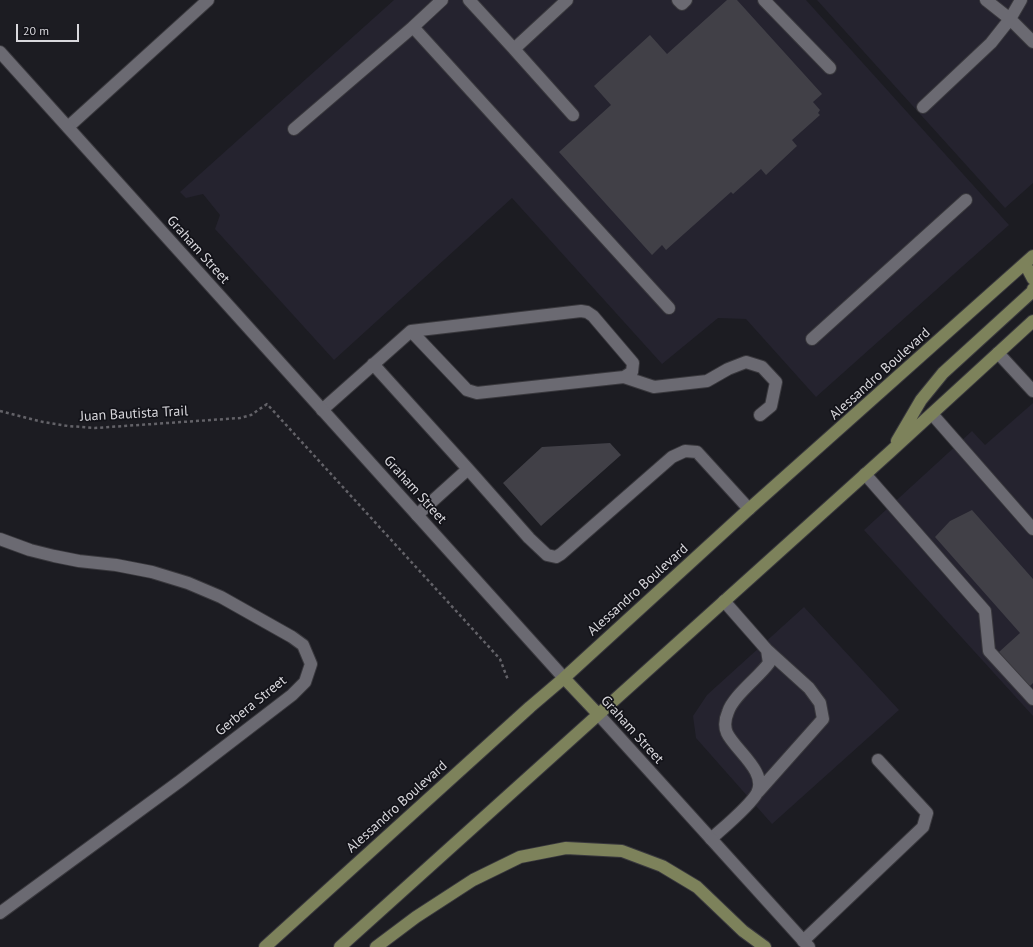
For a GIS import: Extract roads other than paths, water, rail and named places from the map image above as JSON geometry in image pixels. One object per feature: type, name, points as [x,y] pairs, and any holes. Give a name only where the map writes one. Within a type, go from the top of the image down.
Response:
[{"type":"main road","points":[[1029,260],[1033,279]]},
{"type":"main road","name":"Alessandro Boulevard","points":[[264,947],[1029,260]]},
{"type":"main road","points":[[890,452],[921,400],[943,373],[1033,289]]},
{"type":"main road","points":[[340,947],[890,452],[1033,321]]},
{"type":"main road","name":"Graham Street","points":[[564,678],[598,714]]},
{"type":"main road","points":[[376,947],[473,880],[520,857],[566,848],[622,851],[662,866],[697,887],[743,931],[765,947]]},
{"type":"street","points":[[68,127],[208,0]]},
{"type":"street","points":[[294,129],[442,0]]},
{"type":"street","points":[[469,0],[573,115]]},
{"type":"street","points":[[514,49],[567,0]]},
{"type":"street","points":[[678,0],[682,4],[686,0]]},
{"type":"street","points":[[764,0],[830,68]]},
{"type":"street","points":[[986,0],[1010,19],[1033,42]]},
{"type":"street","points":[[923,107],[991,43],[1010,19],[1021,0]]},
{"type":"street","points":[[412,27],[669,308]]},
{"type":"street","name":"Graham Street","points":[[0,52],[564,678]]},
{"type":"street","points":[[812,339],[966,200]]},
{"type":"street","points":[[322,410],[411,330],[581,311],[592,316],[633,363],[632,372],[624,378]]},
{"type":"street","points":[[411,330],[467,390],[477,393],[624,378],[654,387],[707,381],[728,368],[746,362],[762,367],[776,382],[771,406],[760,416]]},
{"type":"street","points":[[998,353],[1033,391]]},
{"type":"street","points":[[373,364],[529,538],[547,556],[556,557],[567,549],[672,457],[685,451],[697,452],[750,509]]},
{"type":"street","points":[[932,414],[1033,529]]},
{"type":"street","points":[[417,515],[468,469]]},
{"type":"street","points":[[865,474],[985,611],[989,651],[1033,699]]},
{"type":"street","name":"Gerbera Street","points":[[0,539],[30,550],[78,561],[116,565],[152,572],[188,583],[221,597],[292,637],[303,646],[311,664],[305,682],[292,695],[180,781],[0,913]]},
{"type":"street","points":[[711,839],[752,800],[823,719],[820,704],[809,688],[767,650],[724,601]]},
{"type":"street","points":[[758,792],[759,782],[754,768],[733,743],[726,732],[725,722],[728,710],[737,696],[761,673],[769,663],[767,650]]},
{"type":"street","name":"Graham Street","points":[[598,714],[806,944]]},
{"type":"street","points":[[806,944],[923,827],[927,813],[878,760]]}]
